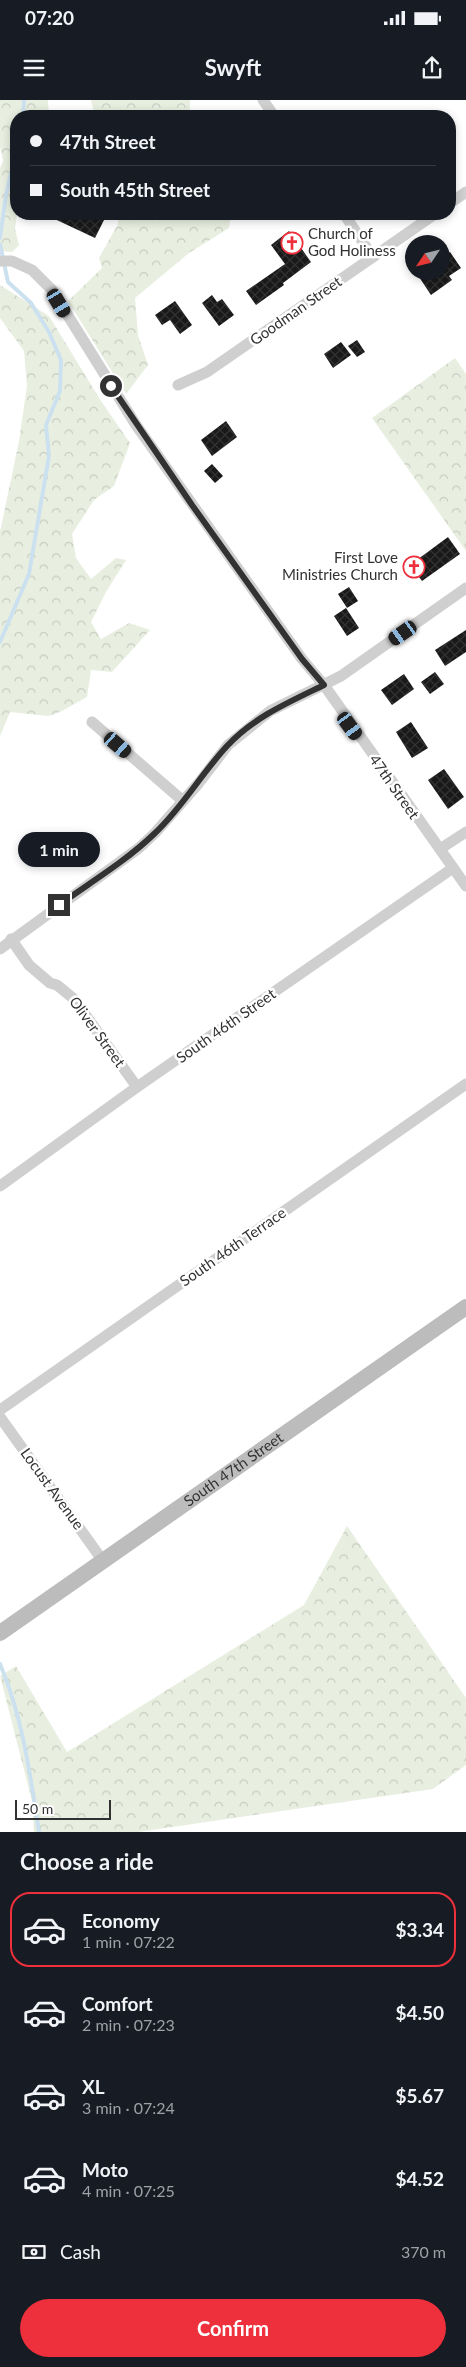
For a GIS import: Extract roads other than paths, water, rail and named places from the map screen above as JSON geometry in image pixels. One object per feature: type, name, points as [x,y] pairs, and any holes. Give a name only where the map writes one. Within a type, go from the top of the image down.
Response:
[{"type":"main road","name":"South 47th Street","points":[[0,1633],[466,1307]]},
{"type":"street","points":[[348,220],[373,257]]},
{"type":"street","name":"Goodman Street","points":[[178,385],[207,372],[426,220]]},
{"type":"street","name":"47th Street","points":[[0,261],[12,262],[32,270],[52,290],[111,386],[164,465],[302,659],[324,685],[394,787],[466,886]]},
{"type":"street","points":[[0,949],[138,848],[155,833],[183,801],[228,745],[270,711],[341,676],[466,588]]},
{"type":"street","points":[[92,722],[183,801]]},
{"type":"street","points":[[440,849],[466,832]]},
{"type":"street","name":"South 46th Street","points":[[0,1186],[137,1087],[453,868]]},
{"type":"street","name":"Oliver Street","points":[[11,940],[29,965],[50,983],[57,985],[74,999],[137,1087]]},
{"type":"street","name":"South 46th Terrace","points":[[0,1410],[466,1084]]},
{"type":"street","name":"Locust Avenue","points":[[0,1417],[103,1561]]},
{"type":"waterway","points":[[23,110],[24,100]]},
{"type":"waterway","points":[[0,238],[10,178]]},
{"type":"waterway","points":[[0,244],[8,282],[31,303],[49,332],[61,360],[60,391],[46,425],[49,456],[29,574],[0,642]]},
{"type":"waterway","points":[[0,1664],[15,1705],[20,1726],[39,1832]]},
{"type":"place","name":"Church of God Holiness","points":[[292,243]]},
{"type":"place","name":"First Love Ministries Church","points":[[414,567]]}]
